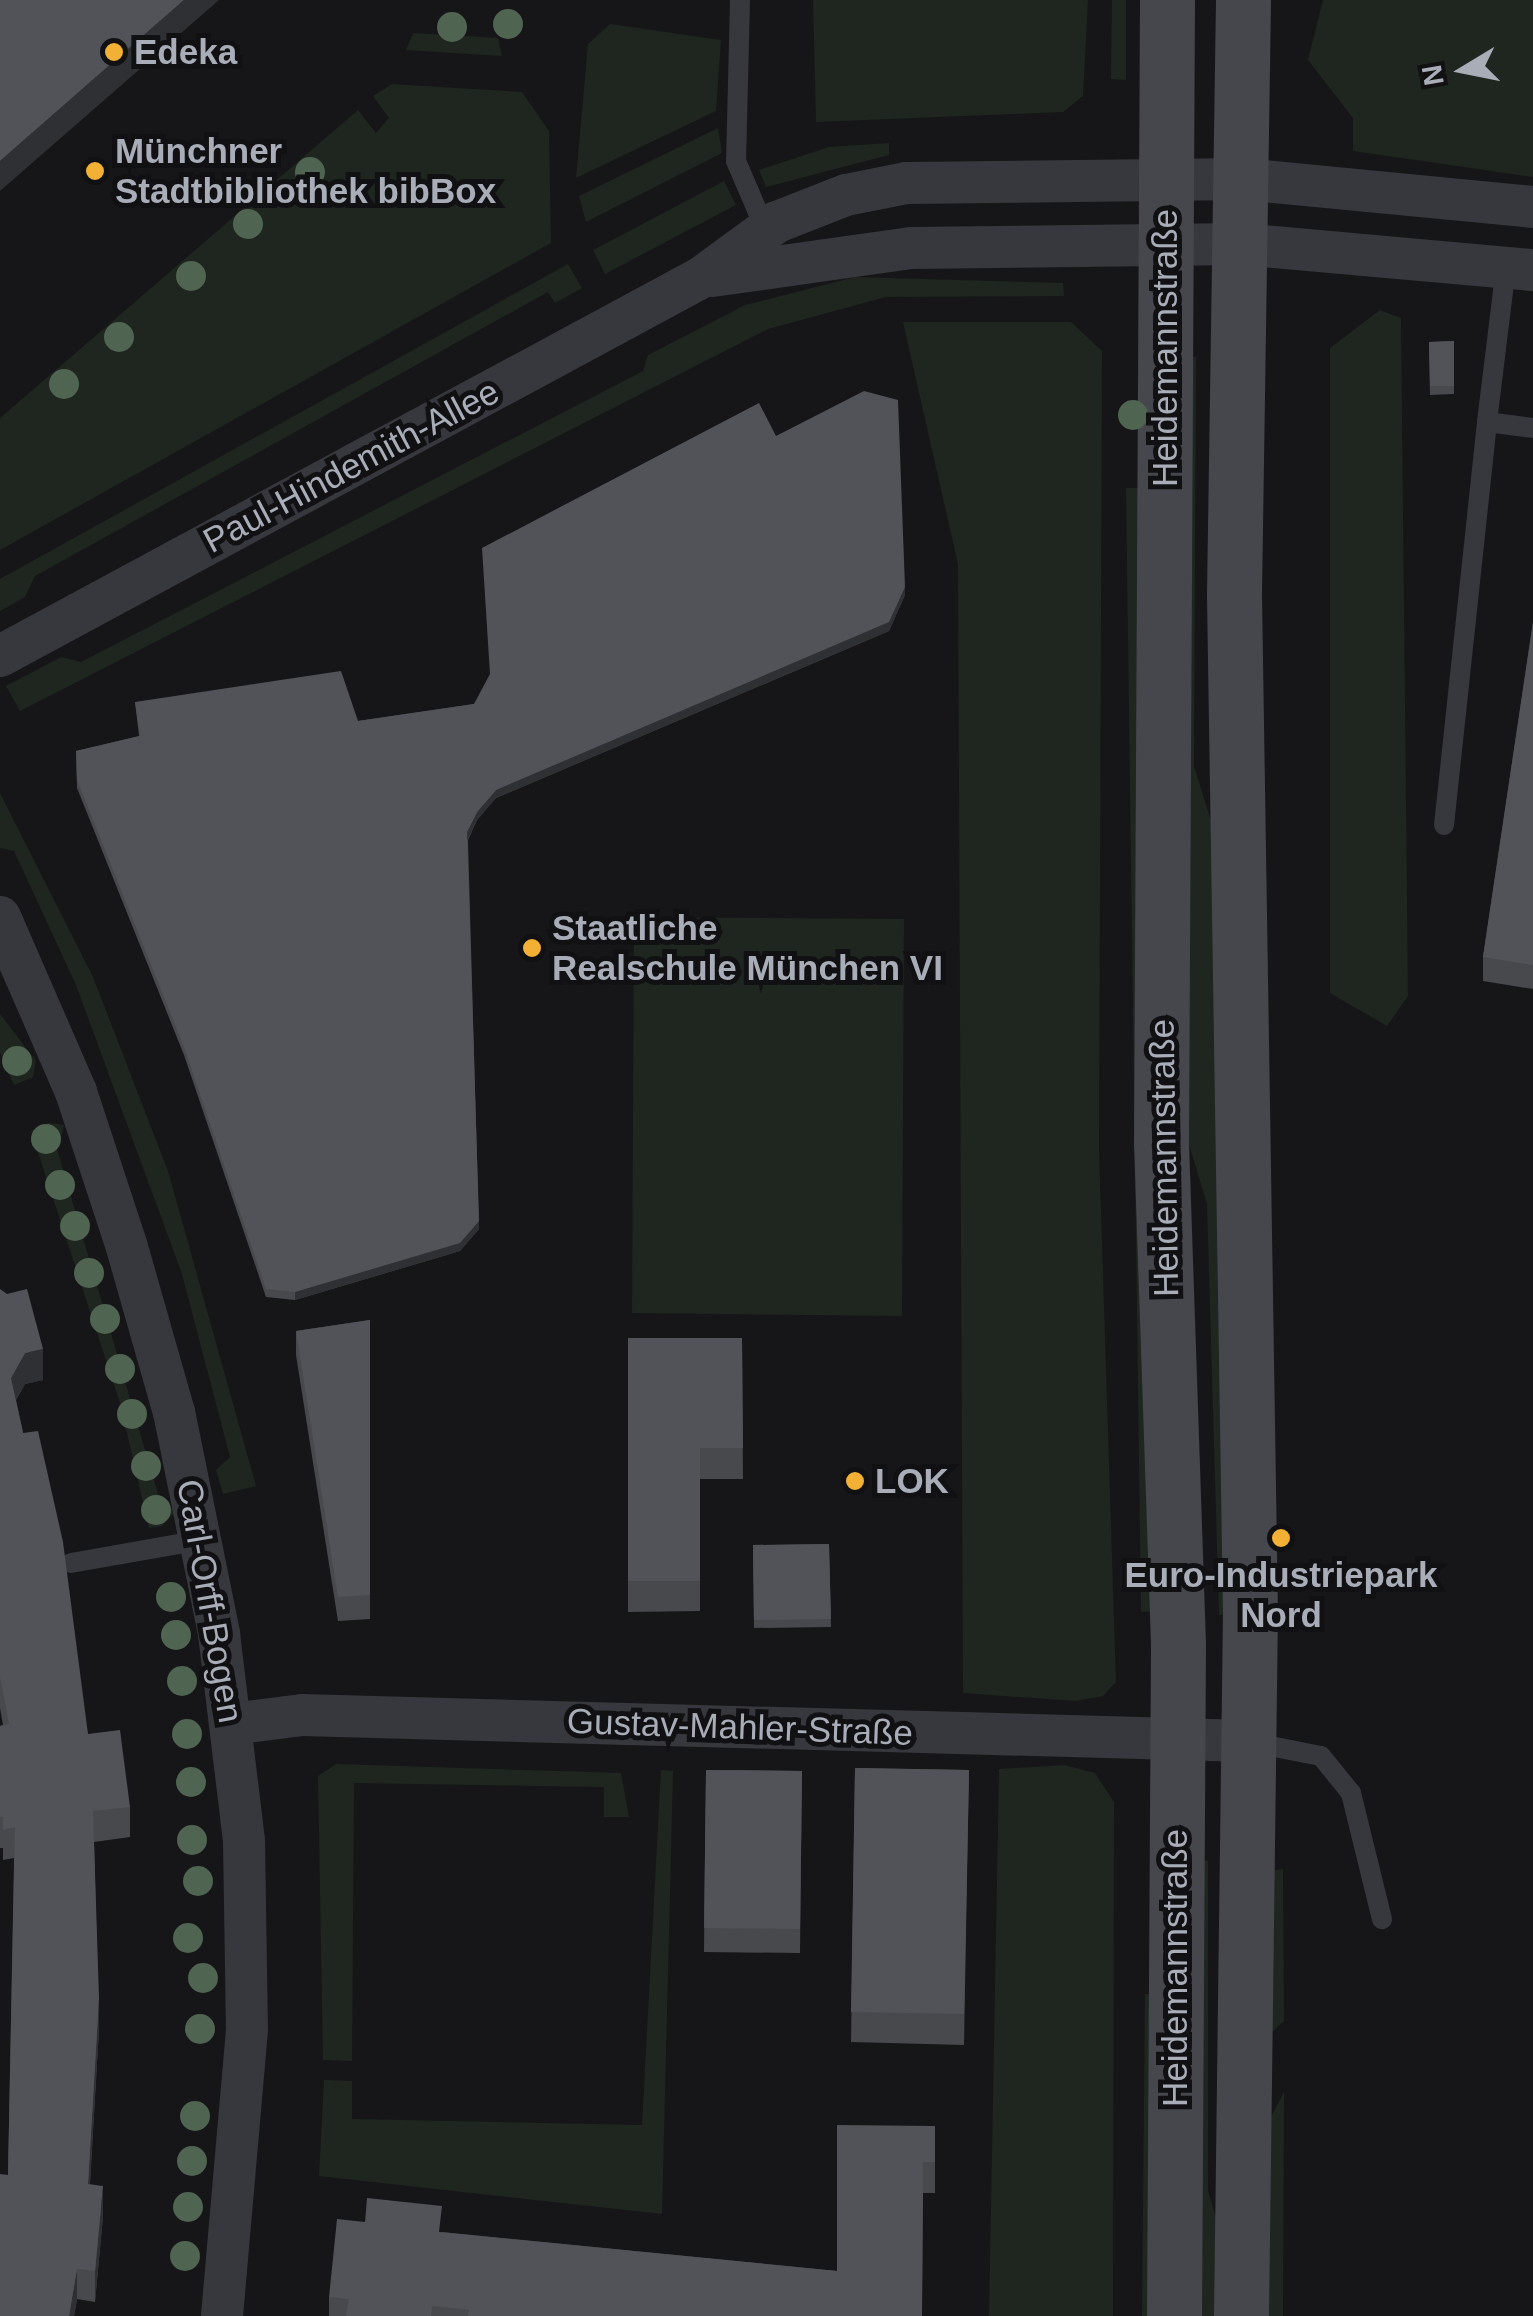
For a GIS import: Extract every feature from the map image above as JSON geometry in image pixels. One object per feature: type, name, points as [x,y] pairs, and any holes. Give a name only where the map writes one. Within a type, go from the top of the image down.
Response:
[{"type":"main road","name":"Heidemannstraße","points":[[1166,0],[1161,1142],[1177,1739],[1174,2316]]},
{"type":"main road","name":"Heidemannstraße","points":[[1241,2316],[1248,1741],[1234,593],[1243,0]]},
{"type":"street","name":"Paul-Hindemith-Allee","points":[[0,656],[702,278],[766,231],[846,195],[906,184],[1243,179],[1533,207]]},
{"type":"street","name":"Paul-Hindemith-Allee","points":[[702,278],[911,248],[1165,248],[1240,244],[1519,268]]},
{"type":"street","name":"Carl-Orff-Bogen","points":[[0,917],[115,1210],[203,1540],[232,1724],[247,2030],[222,2316]]},
{"type":"street","name":"Gustav-Mahler-Straße","points":[[232,1724],[302,1715],[1248,1741]]},
{"type":"lane","points":[[740,0],[732,38],[736,161],[766,231]]},
{"type":"lane","points":[[1444,825],[1486,422],[1519,268]]},
{"type":"lane","points":[[1486,422],[1533,428]]},
{"type":"lane","points":[[72,1563],[203,1540]]},
{"type":"lane","points":[[1248,1741],[1321,1756],[1351,1793],[1382,1919]]},
{"type":"shaded area","points":[[813,0],[1088,0],[1083,96],[1063,112],[816,122]]},
{"type":"shaded area","points":[[1112,0],[1126,0],[1126,80],[1111,79]]},
{"type":"shaded area","points":[[1323,0],[1533,0],[1533,177],[1353,151],[1353,118],[1308,60]]},
{"type":"shaded area","points":[[610,24],[721,40],[716,111],[576,178],[588,44]]},
{"type":"shaded area","points":[[413,33],[498,38],[502,56],[406,50]]},
{"type":"shaded area","points":[[392,84],[522,92],[549,131],[551,243],[0,550],[0,418],[358,110],[376,133],[389,118],[373,96]]},
{"type":"shaded area","points":[[718,128],[722,153],[586,222],[579,196]]},
{"type":"shaded area","points":[[889,143],[889,155],[766,187],[759,170],[829,147]]},
{"type":"shaded area","points":[[724,181],[736,205],[605,274],[593,250]]},
{"type":"shaded area","points":[[568,264],[582,288],[555,303],[548,292],[35,576],[25,597],[0,611],[0,579]]},
{"type":"shaded area","points":[[855,277],[1063,283],[1064,296],[886,297],[768,329],[20,711],[6,686],[61,657],[81,662],[643,371],[648,355],[745,305]]},
{"type":"shaded area","points":[[1380,310],[1401,318],[1408,996],[1387,1026],[1330,993],[1330,348]]},
{"type":"shaded area","points":[[903,322],[1071,322],[1102,351],[1099,1149],[1116,1682],[1103,1696],[1076,1701],[963,1693],[958,564]]},
{"type":"shaded area","points":[[1186,357],[1196,357],[1194,766],[1216,837],[1231,1614],[1219,1615],[1207,1204],[1188,1141]]},
{"type":"shaded area","points":[[1126,488],[1143,488],[1155,1611],[1141,1612]]},
{"type":"shaded area","points":[[0,793],[93,977],[168,1171],[256,1486],[223,1494],[216,1470],[230,1457],[182,1274],[76,985],[14,851],[0,848]]},
{"type":"shaded area","points":[[634,917],[904,919],[902,1316],[632,1313]]},
{"type":"shaded area","points":[[0,1014],[36,1061],[33,1077],[14,1085],[0,1053]]},
{"type":"shaded area","points":[[49,1123],[64,1125],[57,1149],[158,1494],[175,1512],[162,1526],[149,1528],[120,1403],[31,1131]]},
{"type":"shaded area","points":[[336,1764],[621,1773],[629,1817],[604,1817],[604,1787],[354,1783],[352,2061],[323,2060],[318,1776]]},
{"type":"shaded area","points":[[1064,1765],[1095,1773],[1114,1802],[1113,2316],[989,2316],[999,1769]]},
{"type":"shaded area","points":[[661,1770],[673,1771],[662,2214],[319,2176],[324,2080],[352,2081],[352,2119],[642,2125]]},
{"type":"shaded area","points":[[1195,1860],[1208,1861],[1208,2191],[1222,2238],[1224,2316],[1196,2316]]},
{"type":"shaded area","points":[[1283,1869],[1284,2021],[1271,2033],[1272,1871]]},
{"type":"shaded area","points":[[1145,1994],[1154,1994],[1152,2316],[1142,2316]]},
{"type":"shaded area","points":[[1284,2092],[1283,2316],[1268,2316],[1271,2117]]},
{"type":"building","points":[[0,0],[184,0],[0,161]]},
{"type":"building","points":[[1454,341],[1454,386],[1430,386],[1429,342]]},
{"type":"building","points":[[864,391],[898,400],[905,587],[889,622],[496,790],[477,812],[467,832],[479,1221],[460,1243],[295,1292],[266,1289],[184,1047],[77,780],[76,751],[140,736],[135,702],[341,671],[358,721],[474,704],[490,674],[482,548],[759,403],[776,436]]},
{"type":"building","points":[[1533,622],[1533,965],[1483,957]]},
{"type":"building","points":[[0,1289],[7,1294],[27,1289],[43,1349],[25,1353],[11,1378],[23,1433],[38,1431],[63,1542],[88,1734],[120,1730],[130,1807],[93,1811],[99,1998],[88,2184],[103,2186],[95,2271],[77,2269],[69,2316],[0,2316],[0,2174],[8,2175],[15,1827],[3,1830],[0,1817],[0,1726],[9,1724],[0,1677]]},
{"type":"building","points":[[370,1320],[370,1595],[338,1597],[296,1331]]},
{"type":"building","points":[[628,1338],[742,1338],[743,1448],[700,1448],[700,1581],[628,1581]]},
{"type":"building","points":[[829,1544],[831,1619],[754,1620],[753,1545]]},
{"type":"building","points":[[855,1768],[969,1770],[964,2014],[851,2012]]},
{"type":"building","points":[[706,1770],[802,1771],[800,1929],[704,1928]]},
{"type":"building","points":[[837,2125],[935,2126],[935,2162],[923,2162],[922,2316],[468,2316],[469,2310],[432,2306],[431,2316],[346,2316],[349,2299],[329,2297],[337,2219],[365,2222],[367,2198],[442,2206],[439,2232],[837,2271]]},
{"type":"place","name":"Edeka","points":[[114,52]]},
{"type":"place","name":"Münchner Stadtbibliothek bibBox","points":[[95,171]]},
{"type":"place","name":"Staatliche Realschule München VI","points":[[532,948]]},
{"type":"place","name":"LOK","points":[[855,1481]]},
{"type":"place","name":"Euro-Industriepark Nord","points":[[1281,1538]]}]
